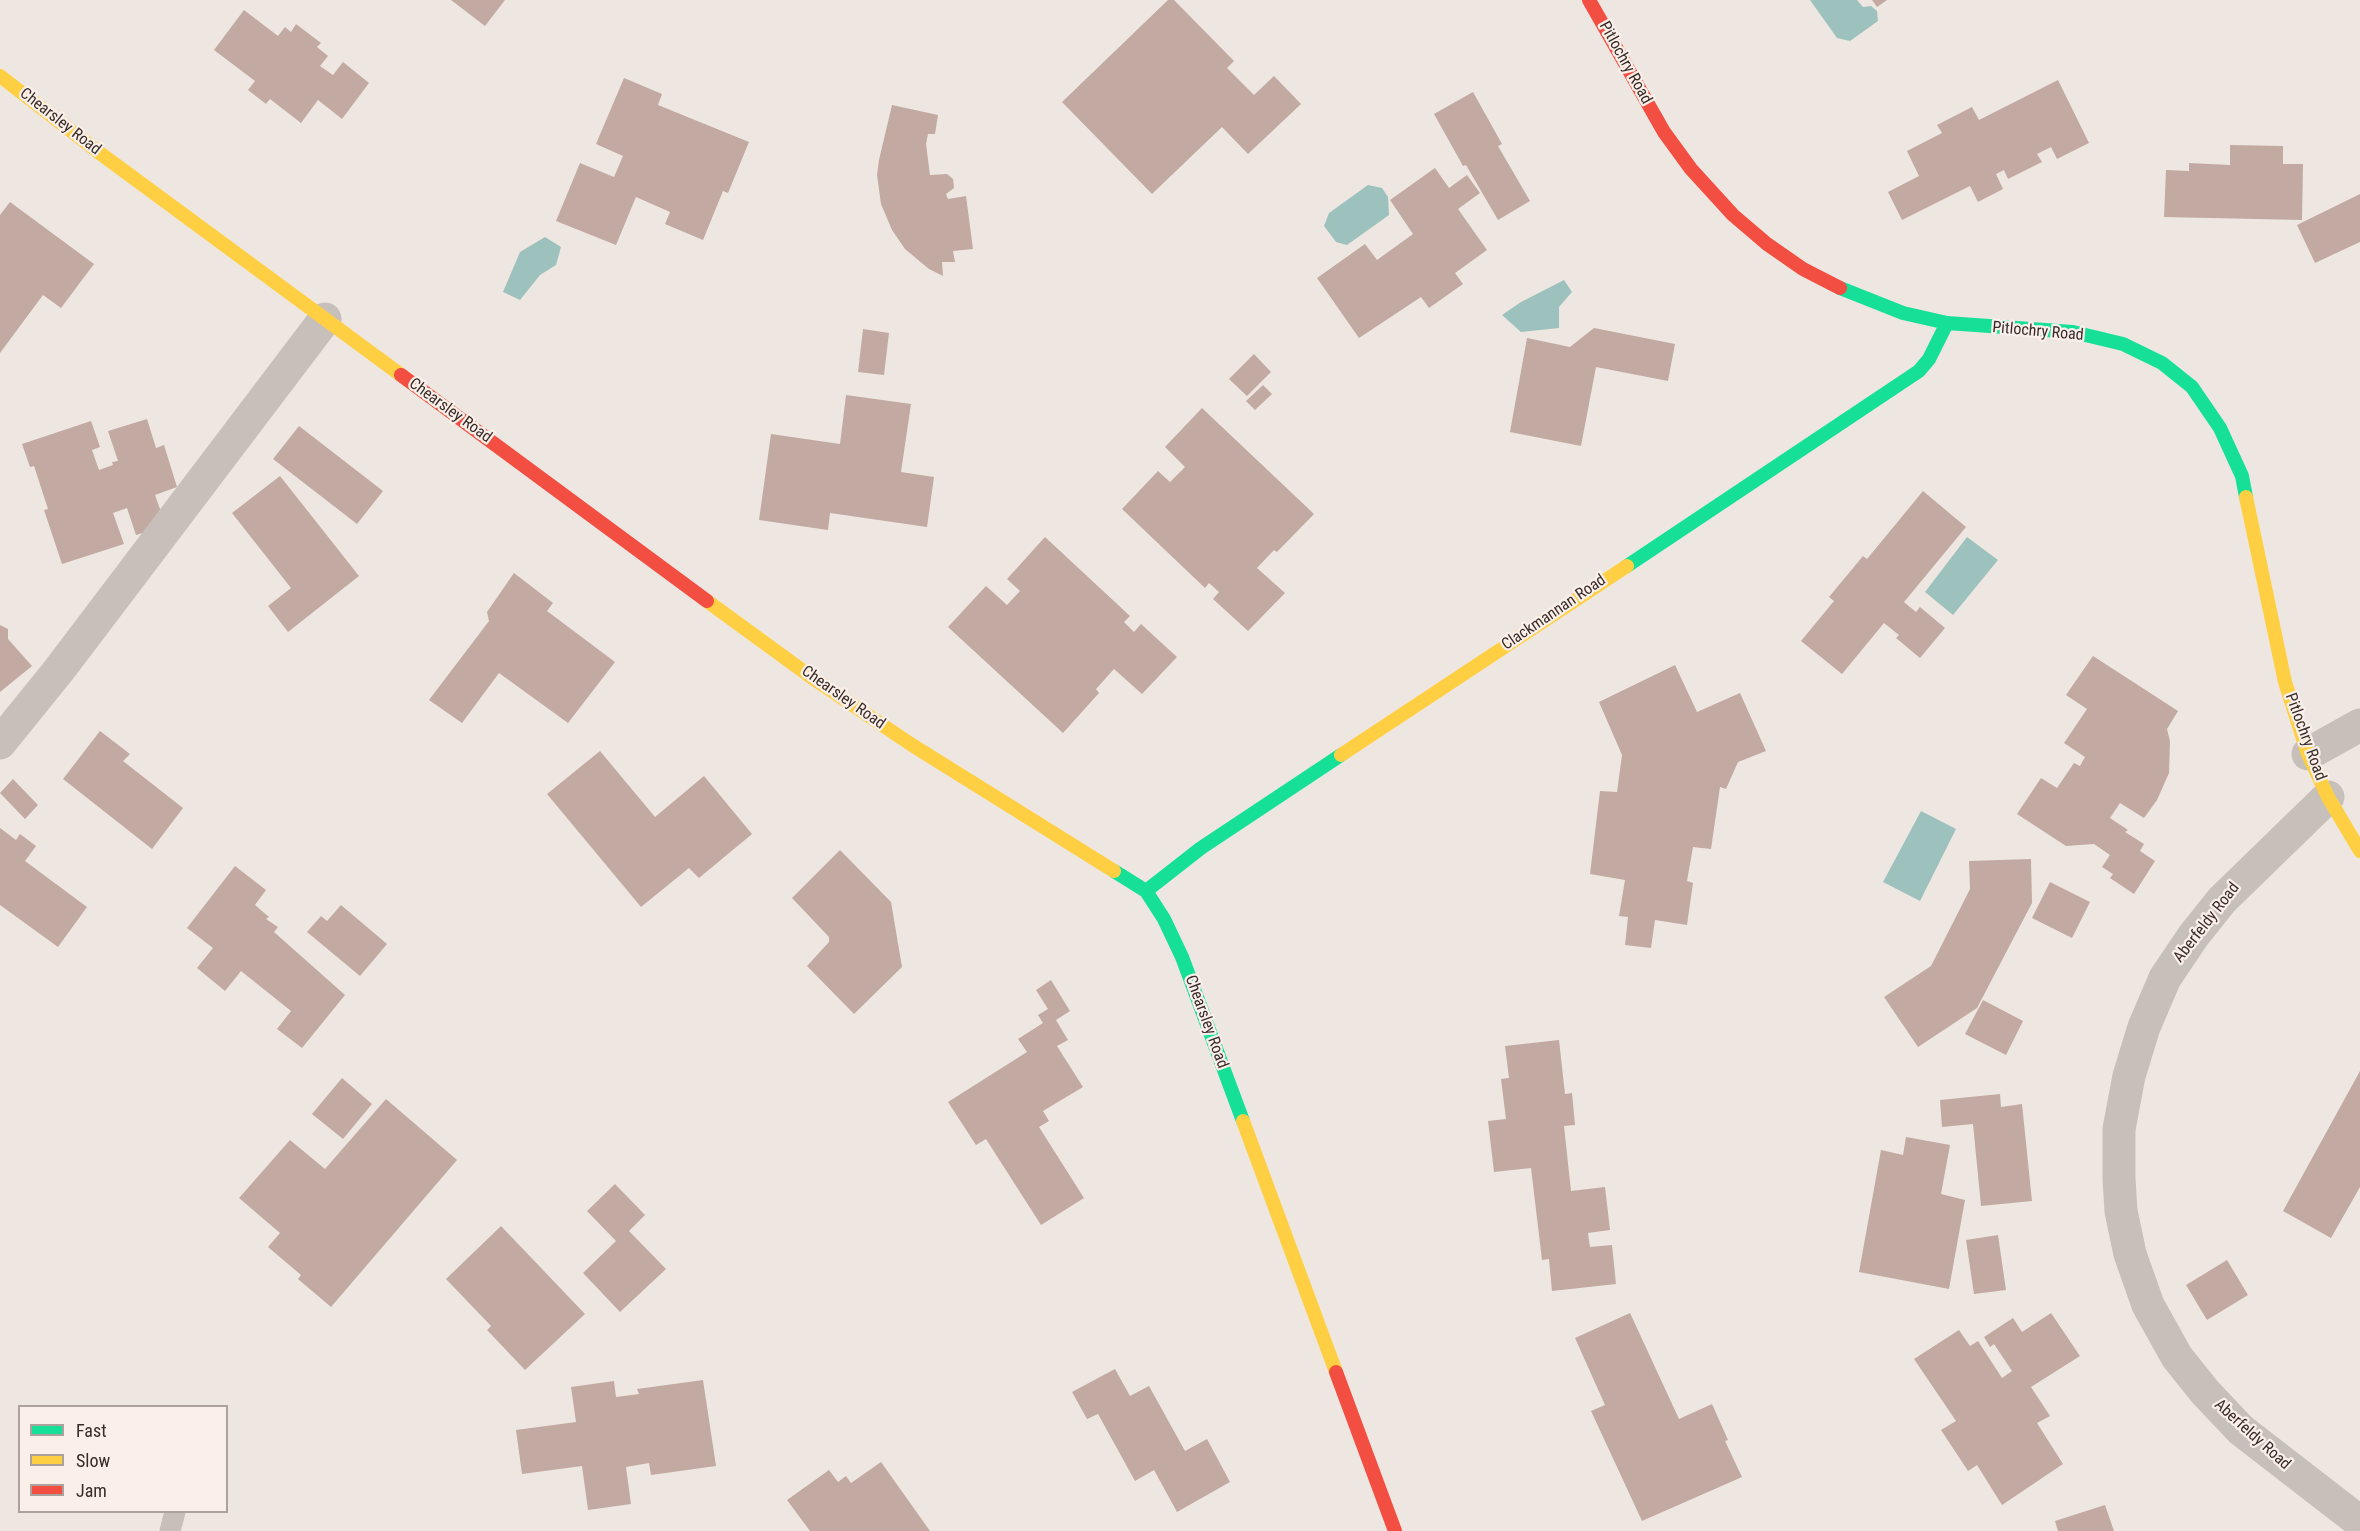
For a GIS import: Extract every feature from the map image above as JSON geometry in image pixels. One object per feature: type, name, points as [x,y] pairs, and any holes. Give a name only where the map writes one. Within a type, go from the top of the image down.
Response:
[{"type":"street","name":"Pitlochry Road","points":[[1589,0],[1664,132],[1691,169],[1733,215],[1767,244],[1803,269],[1848,292],[1903,313],[1947,323],[2073,332],[2123,345],[2162,363],[2192,387],[2220,428],[2242,476],[2285,682],[2308,754],[2328,797],[2360,851]]},
{"type":"street","name":"Chearsley Road","points":[[0,76],[97,151],[814,679],[912,745],[1146,891],[1164,919],[1182,957],[1395,1531]]},
{"type":"street","points":[[0,743],[59,670],[325,319]]},
{"type":"street","name":"Clackmannan Road","points":[[1146,891],[1201,848],[1896,388],[1919,371],[1929,359],[1947,323]]},
{"type":"street","points":[[2308,754],[2360,725]]},
{"type":"street","name":"Aberfeldy Road","points":[[2328,797],[2222,900],[2194,935],[2165,978],[2144,1027],[2129,1076],[2119,1129],[2119,1179],[2121,1211],[2130,1254],[2148,1305],[2177,1357],[2205,1392],[2241,1430],[2360,1522]]},
{"type":"lane","points":[[170,1531],[175,1513]]},
{"type":"water","points":[[1810,0],[1857,0],[1863,7],[1871,6],[1877,11],[1878,21],[1850,41],[1837,38]]},
{"type":"water","points":[[1368,185],[1382,188],[1388,197],[1389,215],[1347,245],[1336,242],[1324,226],[1329,213]]},
{"type":"water","points":[[545,237],[561,247],[556,265],[540,275],[520,300],[503,292],[520,252]]},
{"type":"water","points":[[1564,280],[1572,292],[1559,307],[1559,328],[1521,332],[1502,315],[1521,302]]},
{"type":"water","points":[[1967,537],[1998,560],[1953,615],[1925,592]]},
{"type":"water","points":[[1921,811],[1956,829],[1920,901],[1883,882]]},
{"type":"building","points":[[451,0],[505,0],[485,26]]},
{"type":"building","points":[[1168,0],[1174,0],[1234,61],[1227,68],[1254,95],[1274,76],[1301,104],[1248,154],[1222,127],[1152,194],[1062,102]]},
{"type":"building","points":[[1872,0],[1887,0],[1877,7]]},
{"type":"building","points":[[244,10],[278,36],[285,27],[291,32],[296,24],[321,43],[317,47],[328,56],[320,66],[333,75],[343,62],[369,83],[342,119],[318,100],[301,123],[270,99],[266,104],[248,90],[255,81],[214,50]]},
{"type":"building","points":[[624,78],[662,94],[658,105],[749,142],[728,193],[723,191],[703,240],[665,224],[670,212],[636,197],[616,245],[556,221],[580,163],[614,177],[623,156],[596,144]]},
{"type":"building","points":[[2058,80],[2089,143],[2057,159],[2051,147],[2037,154],[2042,162],[2008,179],[2004,170],[1996,174],[2003,189],[1978,202],[1970,186],[1902,220],[1888,192],[1919,176],[1907,151],[1942,133],[1937,125],[1972,107],[1979,120]]},
{"type":"building","points":[[1473,92],[1502,144],[1498,146],[1530,201],[1498,220],[1466,165],[1463,166],[1434,114]]},
{"type":"building","points":[[892,105],[938,115],[935,134],[928,134],[926,144],[930,175],[947,174],[953,179],[954,188],[946,194],[948,199],[966,196],[973,249],[953,251],[955,262],[942,262],[943,276],[929,269],[905,249],[892,230],[881,204],[877,175]]},
{"type":"building","points":[[2230,145],[2283,146],[2283,164],[2303,164],[2302,220],[2164,217],[2166,170],[2189,171],[2189,163],[2230,165]]},
{"type":"building","points":[[1435,168],[1449,188],[1467,175],[1480,193],[1458,209],[1487,250],[1455,273],[1463,284],[1429,308],[1421,297],[1359,338],[1317,278],[1365,244],[1377,260],[1413,234],[1390,200]]},
{"type":"building","points":[[2360,194],[2360,242],[2315,263],[2297,225]]},
{"type":"building","points":[[10,202],[94,264],[61,308],[43,295],[0,353],[0,215]]},
{"type":"building","points":[[1594,328],[1675,344],[1668,381],[1596,367],[1581,446],[1510,432],[1527,338],[1570,347]]},
{"type":"building","points":[[863,329],[889,333],[884,375],[858,372]]},
{"type":"building","points":[[1254,354],[1271,372],[1247,396],[1229,379]]},
{"type":"building","points":[[1263,385],[1272,394],[1255,410],[1246,401]]},
{"type":"building","points":[[846,395],[911,404],[901,472],[934,477],[927,527],[830,513],[828,530],[759,520],[771,434],[840,444]]},
{"type":"building","points":[[1202,408],[1314,514],[1277,552],[1274,550],[1257,568],[1285,593],[1248,631],[1213,599],[1219,592],[1209,583],[1205,588],[1122,509],[1158,471],[1170,482],[1185,467],[1165,447]]},
{"type":"building","points":[[147,419],[156,448],[164,445],[177,487],[155,495],[166,526],[136,535],[127,508],[113,513],[124,544],[62,564],[44,510],[48,509],[34,466],[30,467],[22,444],[91,421],[100,447],[92,450],[99,470],[118,461],[108,431]]},
{"type":"building","points":[[299,426],[383,491],[357,524],[273,459]]},
{"type":"building","points":[[280,476],[359,576],[288,632],[268,606],[291,588],[232,513]]},
{"type":"building","points":[[1923,491],[1966,527],[1904,602],[1916,612],[1920,607],[1945,628],[1920,658],[1896,638],[1899,635],[1884,623],[1842,674],[1801,641],[1834,601],[1829,597],[1863,556],[1867,559]]},
{"type":"building","points":[[1045,537],[1130,616],[1124,622],[1134,632],[1141,624],[1177,657],[1142,694],[1114,669],[1096,689],[1099,693],[1063,733],[948,627],[986,586],[1007,605],[1020,591],[1007,579]]},
{"type":"building","points":[[514,573],[553,603],[547,611],[615,662],[568,723],[499,673],[462,723],[429,700],[489,621],[487,612]]},
{"type":"building","points":[[0,625],[8,629],[8,639],[32,666],[0,692]]},
{"type":"building","points":[[2093,656],[2178,711],[2167,729],[2170,741],[2169,773],[2157,800],[2144,818],[2120,803],[2110,818],[2128,830],[2125,832],[2144,844],[2140,851],[2155,861],[2134,894],[2110,878],[2113,874],[2102,867],[2110,855],[2094,844],[2066,846],[2017,814],[2041,778],[2057,788],[2074,763],[2080,766],[2085,757],[2064,743],[2087,709],[2066,695]]},
{"type":"building","points":[[1675,665],[1697,712],[1740,693],[1766,751],[1738,762],[1726,789],[1720,787],[1711,849],[1693,847],[1687,881],[1693,883],[1687,925],[1655,920],[1651,948],[1625,945],[1628,917],[1619,916],[1625,880],[1590,874],[1600,791],[1617,792],[1622,755],[1599,702]]},
{"type":"building","points":[[100,731],[130,754],[123,761],[183,808],[152,849],[63,779]]},
{"type":"building","points":[[600,751],[655,817],[704,776],[752,834],[699,878],[689,868],[641,907],[547,794]]},
{"type":"building","points":[[13,779],[38,805],[25,819],[0,793]]},
{"type":"building","points":[[0,828],[16,840],[20,834],[36,846],[25,861],[87,907],[58,947],[0,905]]},
{"type":"building","points":[[840,850],[891,902],[902,967],[854,1014],[807,966],[829,942],[829,937],[792,898]]},
{"type":"building","points":[[2031,859],[2032,903],[1977,1008],[1918,1047],[1884,997],[1931,966],[1970,889],[1969,861]]},
{"type":"building","points":[[235,866],[266,890],[255,905],[269,917],[266,919],[278,927],[274,932],[345,995],[302,1048],[277,1029],[291,1011],[241,971],[225,991],[197,968],[213,948],[187,928]]},
{"type":"building","points":[[2050,882],[2090,902],[2072,938],[2032,918]]},
{"type":"building","points":[[341,905],[387,944],[360,976],[307,932],[321,916],[327,921]]},
{"type":"building","points":[[1051,980],[1070,1011],[1056,1020],[1068,1040],[1057,1046],[1083,1087],[1043,1111],[1049,1121],[1039,1127],[1084,1198],[1041,1225],[986,1139],[976,1145],[948,1102],[1027,1052],[1018,1039],[1043,1023],[1038,1015],[1048,1009],[1036,990]]},
{"type":"building","points":[[1983,1000],[2023,1021],[2006,1055],[1965,1034]]},
{"type":"building","points":[[1559,1040],[1565,1094],[1572,1093],[1575,1125],[1564,1126],[1571,1191],[1605,1187],[1610,1230],[1588,1233],[1590,1247],[1612,1245],[1616,1284],[1552,1291],[1549,1259],[1542,1260],[1531,1168],[1494,1172],[1488,1121],[1506,1119],[1501,1079],[1509,1078],[1505,1046]]},
{"type":"building","points":[[2360,1071],[2360,1187],[2331,1238],[2283,1211]]},
{"type":"building","points":[[342,1078],[372,1104],[343,1139],[312,1114]]},
{"type":"building","points":[[2000,1094],[2001,1107],[2022,1104],[2032,1201],[1981,1206],[1973,1124],[1942,1127],[1940,1100]]},
{"type":"building","points":[[386,1099],[457,1160],[331,1307],[298,1279],[301,1275],[268,1247],[280,1233],[239,1198],[290,1140],[325,1169]]},
{"type":"building","points":[[1906,1137],[1950,1145],[1941,1194],[1965,1200],[1949,1289],[1859,1272],[1881,1150],[1903,1155]]},
{"type":"building","points":[[615,1184],[645,1215],[629,1231],[666,1269],[620,1312],[583,1273],[616,1241],[587,1211]]},
{"type":"building","points":[[501,1226],[585,1314],[525,1370],[487,1330],[491,1326],[446,1279]]},
{"type":"building","points":[[1998,1235],[2006,1290],[1974,1294],[1966,1240]]},
{"type":"building","points":[[2227,1260],[2248,1295],[2207,1320],[2186,1285]]},
{"type":"building","points":[[1630,1313],[1679,1419],[1712,1404],[1728,1440],[1725,1441],[1742,1477],[1642,1521],[1591,1411],[1605,1405],[1575,1338]]},
{"type":"building","points":[[2051,1313],[2080,1356],[2031,1387],[2050,1416],[2037,1423],[2063,1464],[2002,1505],[1977,1465],[1968,1471],[1941,1430],[1956,1421],[1914,1359],[1959,1330],[1970,1346],[1978,1341],[2002,1378],[2012,1371],[1994,1344],[1990,1347],[1984,1337],[2013,1318],[2022,1332]]},
{"type":"building","points":[[1115,1369],[1130,1396],[1149,1386],[1185,1451],[1207,1439],[1230,1482],[1177,1512],[1154,1470],[1135,1481],[1098,1414],[1087,1419],[1072,1392]]},
{"type":"building","points":[[703,1380],[716,1466],[651,1475],[649,1463],[626,1467],[631,1504],[588,1510],[582,1466],[522,1474],[516,1430],[576,1422],[571,1387],[614,1381],[616,1397],[639,1394],[637,1389]]},
{"type":"building","points":[[881,1462],[930,1531],[810,1531],[787,1500],[829,1470],[838,1482],[846,1476],[851,1483]]},
{"type":"building","points":[[2105,1505],[2114,1531],[2058,1531],[2055,1521]]},
{"type":"traffic: fast","points":[[1840,288],[1903,313],[1947,323],[2073,332],[2123,344],[2162,363],[2192,387],[2220,428],[2242,476],[2246,497]]},
{"type":"traffic: fast","points":[[1627,566],[1919,371],[1929,359],[1947,323]]},
{"type":"traffic: fast","points":[[1146,891],[1201,848],[1341,755]]},
{"type":"traffic: fast","points":[[1114,871],[1146,891],[1164,919],[1182,957],[1243,1121]]},
{"type":"traffic: slow","points":[[0,76],[97,151],[401,375]]},
{"type":"traffic: slow","points":[[2246,497],[2285,682],[2308,754],[2328,797],[2360,851]]},
{"type":"traffic: slow","points":[[1341,755],[1627,566]]},
{"type":"traffic: slow","points":[[707,601],[814,679],[912,745],[1114,871]]},
{"type":"traffic: slow","points":[[1243,1121],[1336,1372]]},
{"type":"traffic: jam","points":[[1589,0],[1664,132],[1691,169],[1733,215],[1767,244],[1803,269],[1840,288]]},
{"type":"traffic: jam","points":[[401,375],[707,601]]},
{"type":"traffic: jam","points":[[1336,1372],[1395,1531]]}]
